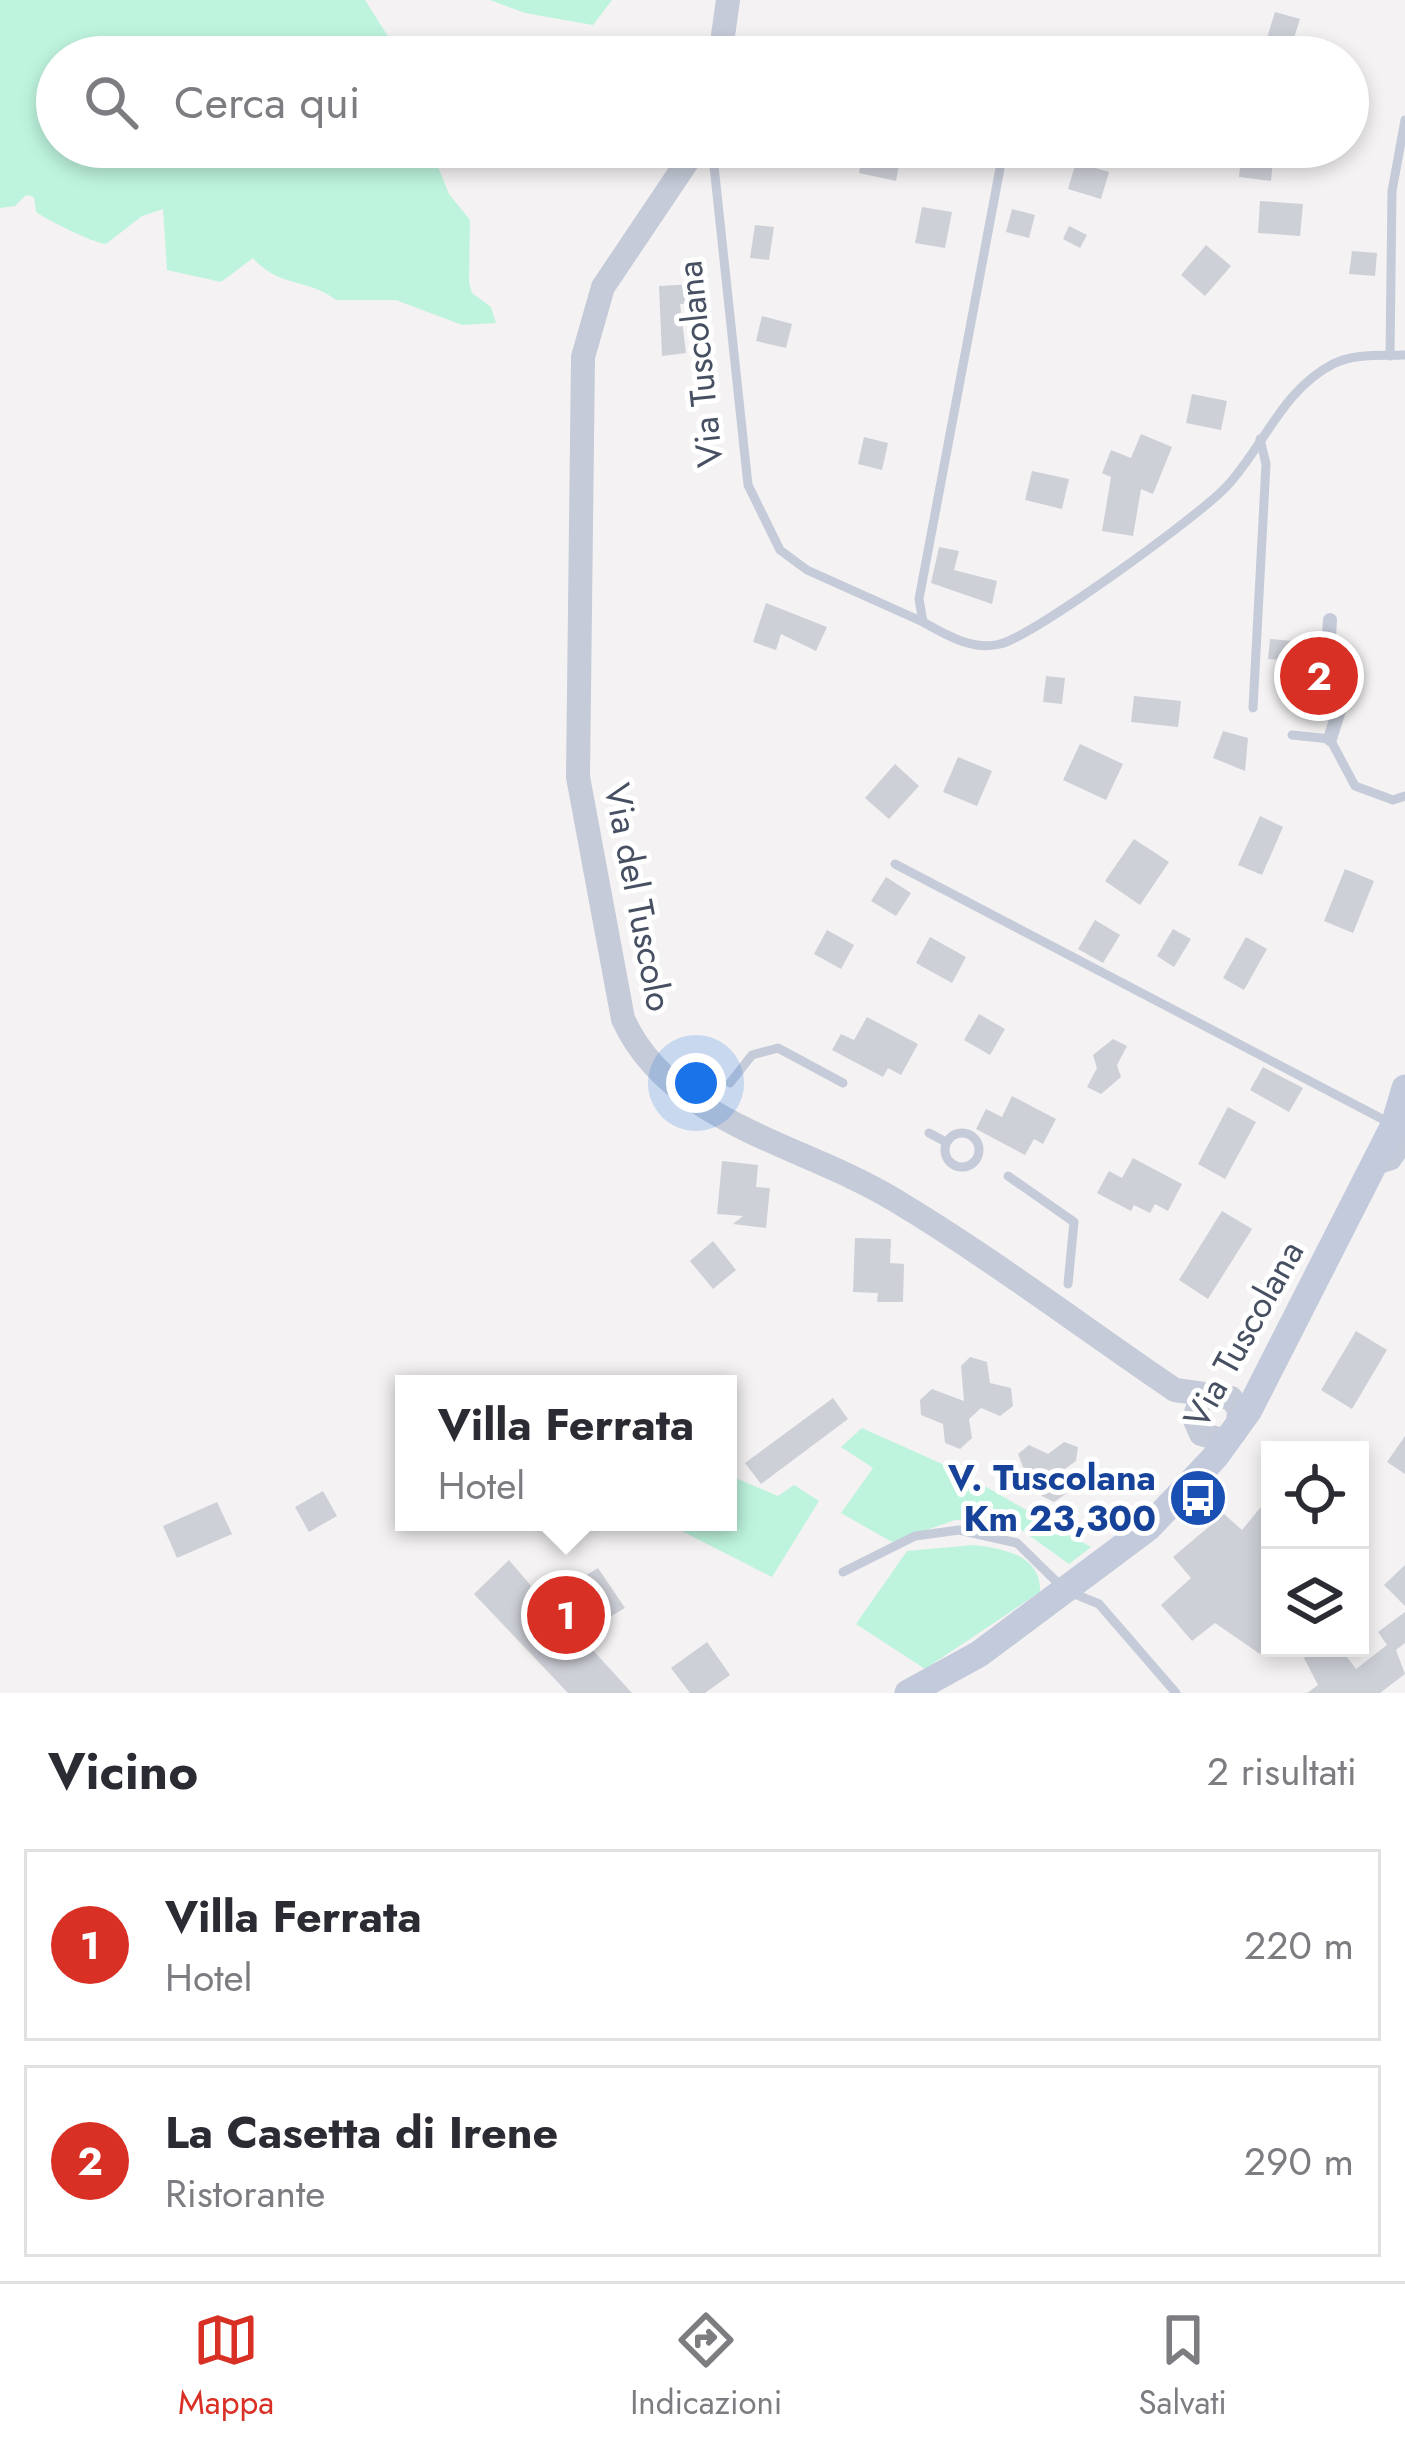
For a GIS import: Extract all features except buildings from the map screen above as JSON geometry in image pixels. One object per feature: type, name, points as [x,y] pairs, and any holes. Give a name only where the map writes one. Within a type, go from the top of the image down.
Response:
[{"type":"main road","name":"Via Tuscolana","points":[[908,1693],[979,1654],[1148,1528],[1236,1430],[1373,1167],[1400,1133],[1405,1088]]},
{"type":"street","points":[[723,36],[728,0]]},
{"type":"street","name":"Via del Tuscolo","points":[[683,168],[603,287],[586,334],[581,380],[578,777],[622,1019],[637,1051],[674,1087],[891,1197],[1175,1390]]},
{"type":"street","points":[[1330,620],[1328,657],[1341,704],[1330,740]]},
{"type":"street","points":[[1293,654],[1328,657]]},
{"type":"street","points":[[1175,1390],[1243,1391],[1266,1377]]},
{"type":"street","points":[[1175,1390],[1196,1425],[1214,1440],[1236,1430],[1236,1403],[1215,1394]]},
{"type":"street","points":[[1201,1472],[1204,1460],[1196,1408],[1215,1394]]},
{"type":"lane","points":[[1390,356],[1392,190],[1405,120]]},
{"type":"lane","name":"Via Tuscolana","points":[[714,168],[748,485],[780,550],[807,570],[952,638],[983,646],[1024,632],[1211,502],[1302,385],[1335,363],[1405,355]]},
{"type":"lane","points":[[923,622],[919,599],[1000,168]]},
{"type":"lane","points":[[1252,708],[1266,464],[1260,439]]},
{"type":"lane","points":[[1292,735],[1330,740],[1342,772],[1355,786],[1394,800],[1405,796]]},
{"type":"lane","points":[[895,864],[1400,1133]]},
{"type":"lane","points":[[730,1083],[752,1055],[778,1048],[843,1083]]},
{"type":"lane","points":[[929,1133],[946,1142]]},
{"type":"lane","points":[[1008,1176],[1074,1222],[1068,1284]]},
{"type":"lane","points":[[843,1572],[915,1536],[958,1530],[1017,1544],[1065,1590],[1099,1604],[1176,1693]]},
{"type":"green space","points":[[0,0],[365,0],[388,36],[36,36],[36,168],[438,168],[449,194],[470,220],[472,293],[491,307],[496,323],[462,325],[396,300],[336,300],[273,274],[253,258],[221,282],[167,270],[163,209],[142,216],[106,244],[36,212],[34,197],[26,195],[15,206],[0,208]]},
{"type":"green space","points":[[490,0],[612,0],[593,25],[525,13]]},
{"type":"green space","points":[[862,1428],[960,1472],[1091,1547],[1069,1564],[1009,1521],[955,1520],[892,1542],[841,1513],[873,1468],[841,1447]]},
{"type":"green space","points":[[737,1479],[778,1496],[794,1485],[819,1501],[772,1577],[682,1531],[737,1531]]},
{"type":"green space","points":[[974,1545],[1019,1556],[1034,1570],[1040,1592],[925,1669],[856,1624],[907,1551]]},
{"type":"place","name":"La Casetta di Irene","points":[[1319,676]]},
{"type":"place","name":"V. Tuscolana Km 23,300","points":[[1198,1498]]},
{"type":"place","name":"Villa Ferrata","points":[[566,1615]]}]
